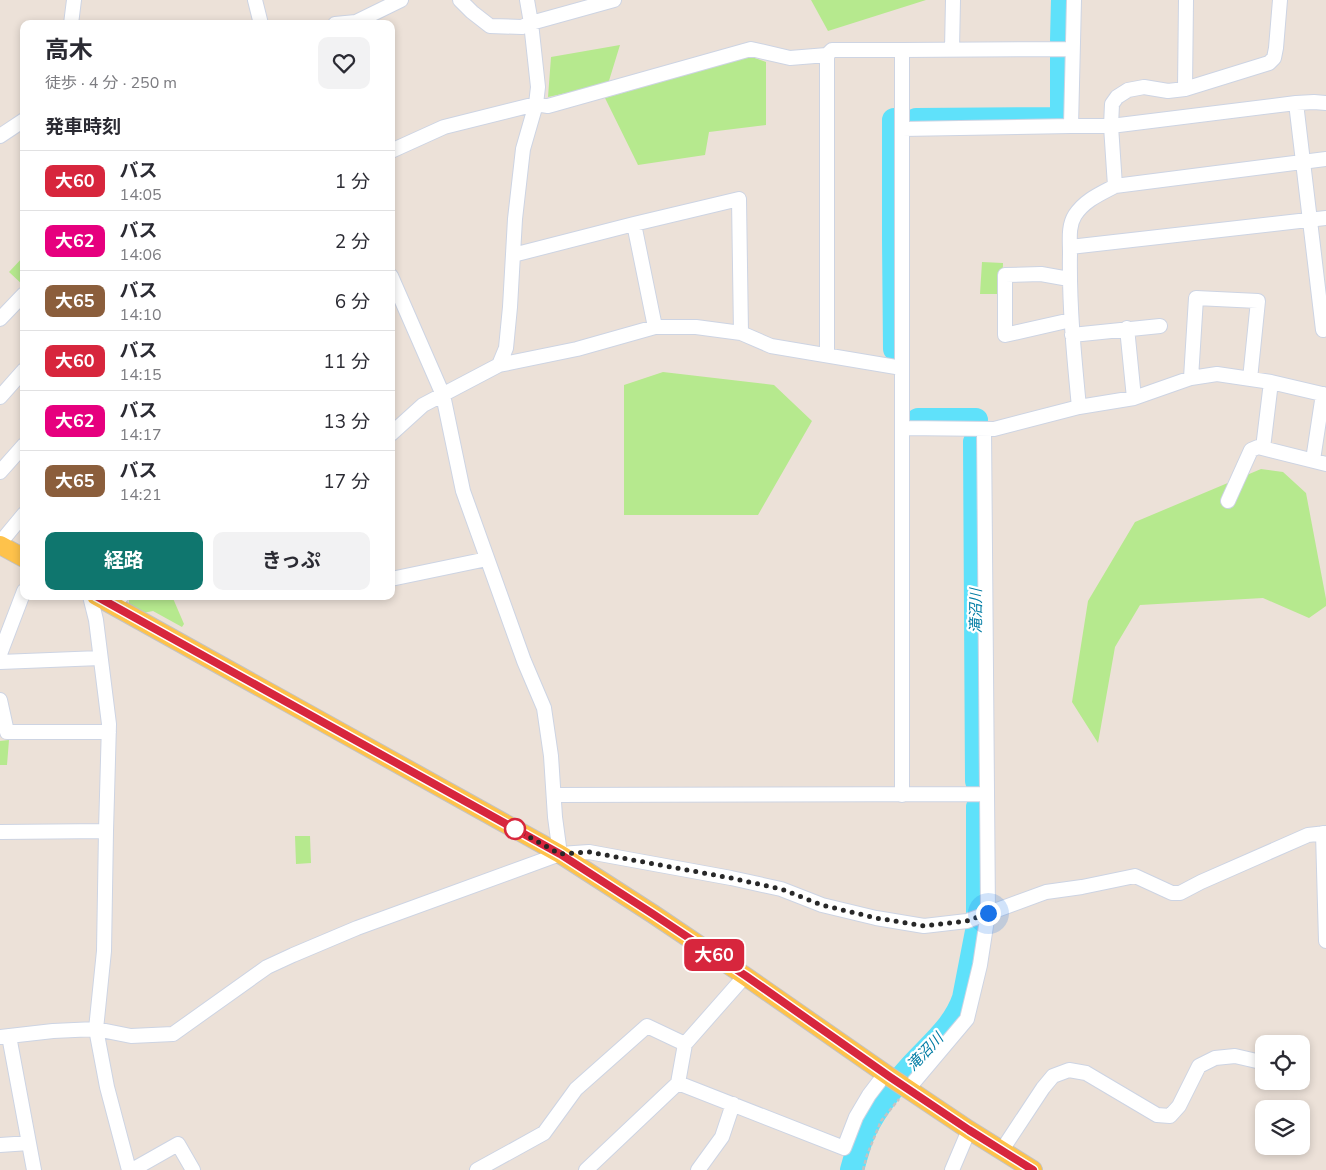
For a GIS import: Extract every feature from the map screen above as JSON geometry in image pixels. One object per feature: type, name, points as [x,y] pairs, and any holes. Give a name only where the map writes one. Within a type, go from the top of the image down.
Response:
[{"type":"main road","points":[[0,544],[20,556]]},
{"type":"main road","points":[[113,600],[560,854],[746,976],[969,1130],[1033,1170]]},
{"type":"street","points":[[72,20],[74,0]]},
{"type":"street","points":[[255,0],[260,20]]},
{"type":"street","points":[[460,0],[490,26],[522,27],[614,0]]},
{"type":"street","points":[[499,366],[506,348],[515,219],[523,149],[536,104],[538,87],[527,0]]},
{"type":"street","points":[[952,50],[953,0]]},
{"type":"street","points":[[1071,126],[1074,0]]},
{"type":"street","points":[[1185,89],[1186,0]]},
{"type":"street","points":[[1115,186],[1111,126],[1112,104],[1117,97],[1128,90],[1144,87],[1168,91],[1185,89],[1269,63],[1274,58],[1276,48],[1280,0]]},
{"type":"street","points":[[360,20],[396,1]]},
{"type":"street","points":[[395,149],[444,128],[536,104],[548,106],[751,49],[790,58],[827,55],[832,50],[1072,49]]},
{"type":"street","points":[[902,50],[902,794]]},
{"type":"street","points":[[827,55],[827,356]]},
{"type":"street","points":[[902,129],[1111,126],[1296,103],[1326,102]]},
{"type":"street","points":[[1296,103],[1310,220],[1321,276],[1323,330],[1326,329]]},
{"type":"street","points":[[0,136],[20,123]]},
{"type":"street","points":[[1079,407],[1071,320],[1069,279],[1070,228],[1075,216],[1090,199],[1115,186],[1326,159]]},
{"type":"street","points":[[513,255],[739,199],[741,333]]},
{"type":"street","points":[[1070,247],[1326,218]]},
{"type":"street","points":[[634,224],[654,327]]},
{"type":"street","points":[[1069,279],[1042,274],[1005,275],[1004,335],[1071,320]]},
{"type":"street","points":[[395,285],[442,395],[464,491],[524,661],[544,708],[551,756],[560,854]]},
{"type":"street","points":[[0,319],[20,298]]},
{"type":"street","points":[[1192,378],[1196,298],[1258,301],[1250,379]]},
{"type":"street","points":[[1072,335],[1160,326]]},
{"type":"street","points":[[395,430],[423,405],[499,366],[577,349],[654,327],[696,328],[741,333],[771,346],[902,368]]},
{"type":"street","points":[[1127,328],[1134,398]]},
{"type":"street","points":[[0,397],[20,374]]},
{"type":"street","points":[[902,428],[994,429],[1079,407],[1134,398],[1192,378],[1217,374],[1271,382],[1325,394],[1319,462],[1258,447],[1251,450],[1228,501]]},
{"type":"street","points":[[1263,448],[1271,382]]},
{"type":"street","points":[[678,1082],[844,1148],[856,1117],[868,1095],[897,1081],[967,1019],[980,965],[988,913],[984,429]]},
{"type":"street","points":[[0,472],[20,450]]},
{"type":"street","points":[[0,544],[20,519]]},
{"type":"street","points":[[395,578],[487,559]]},
{"type":"street","points":[[0,654],[21,600]]},
{"type":"street","points":[[91,600],[96,620],[109,724],[104,951],[96,1029],[107,1087],[130,1170],[178,1144],[194,1170]]},
{"type":"street","points":[[0,662],[100,658]]},
{"type":"street","points":[[0,700],[7,732],[109,732]]},
{"type":"street","points":[[554,794],[986,794]]},
{"type":"street","points":[[0,832],[106,831]]},
{"type":"street","points":[[34,1170],[4,1036],[96,1029],[130,1036],[173,1034],[266,967],[357,928],[560,854],[589,852],[731,878],[781,889],[822,905],[876,918],[924,926],[967,921],[1046,892],[1135,876],[1172,893],[1180,893],[1308,835],[1325,833],[1326,941]]},
{"type":"street","points":[[586,1170],[678,1082],[685,1044],[746,976]]},
{"type":"street","points":[[477,1170],[544,1133],[576,1089],[647,1026],[685,1044]]},
{"type":"street","points":[[1002,1150],[1053,1076],[1069,1070],[1086,1073],[1157,1115],[1170,1116],[1179,1106],[1199,1066],[1215,1058],[1235,1056],[1255,1061]]},
{"type":"street","points":[[698,1170],[722,1137],[733,1104]]},
{"type":"street","points":[[952,1170],[969,1130]]},
{"type":"street","points":[[0,1145],[29,1143]]},
{"type":"path","points":[[863,1170],[867,1155],[897,1081]]},
{"type":"green space","points":[[811,0],[926,0],[828,31]]},
{"type":"green space","points":[[620,45],[608,84],[548,97],[551,57]]},
{"type":"green space","points":[[749,56],[766,62],[766,125],[709,132],[705,155],[638,165],[605,98]]},
{"type":"green space","points":[[20,260],[20,282],[9,272]]},
{"type":"green space","points":[[982,262],[1003,263],[1002,294],[980,294]]},
{"type":"green space","points":[[663,372],[774,385],[812,421],[758,515],[624,515],[624,385]]},
{"type":"green space","points":[[1261,469],[1283,472],[1306,493],[1326,606],[1309,618],[1263,598],[1140,605],[1115,647],[1098,743],[1072,702],[1088,601],[1135,522]]},
{"type":"green space","points":[[129,600],[174,600],[184,624],[182,627],[153,611],[143,613],[129,605]]},
{"type":"green space","points":[[9,740],[7,765],[0,765],[0,741]]},
{"type":"green space","points":[[295,836],[310,836],[311,863],[296,864]]},
{"type":"waterway","points":[[1062,40],[1063,0]]},
{"type":"waterway","points":[[916,120],[1061,119],[1062,57]]},
{"type":"waterway","points":[[894,120],[895,349]]},
{"type":"waterway","points":[[918,420],[976,420]]},
{"type":"waterway","name":"滝沼川","points":[[975,442],[977,781]]},
{"type":"waterway","name":"滝沼川","points":[[978,807],[978,912]]},
{"type":"waterway","name":"滝沼川","points":[[852,1170],[862,1137],[876,1110],[901,1078],[940,1037],[960,1009],[964,998],[978,926]]},
{"type":"bus line","name":"大60","points":[[103,600],[560,854],[746,976],[969,1130],[1033,1170]]},
{"type":"route","points":[[515,829],[511,827],[560,854],[589,852],[731,878],[781,889],[822,905],[876,918],[924,926],[967,921],[988,913]]}]
